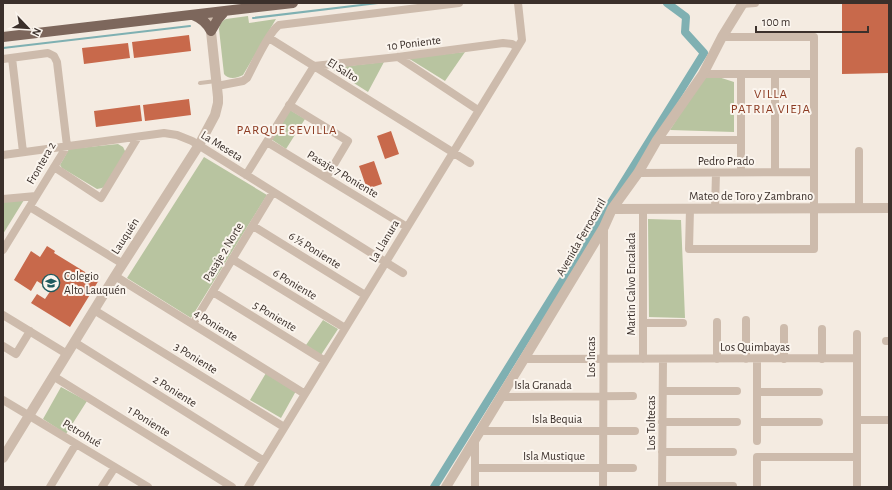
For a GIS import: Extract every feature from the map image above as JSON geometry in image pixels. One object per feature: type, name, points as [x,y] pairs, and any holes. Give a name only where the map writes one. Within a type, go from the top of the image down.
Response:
[{"type":"main road","points":[[3,37],[293,3]]},
{"type":"main road","points":[[193,15],[202,20],[211,31],[225,11]]},
{"type":"street","points":[[217,83],[243,81],[268,38],[279,25],[459,3]]},
{"type":"street","name":"La Llanura","points":[[248,487],[522,40],[518,3]]},
{"type":"street","points":[[743,3],[756,3]]},
{"type":"street","name":"Avenida Ferrocarril","points":[[446,487],[604,227],[612,209],[638,173],[657,140],[704,74],[722,37],[743,3]]},
{"type":"street","name":"Lauquén","points":[[3,458],[115,276],[199,145],[213,120],[217,109],[218,97],[209,13]]},
{"type":"street","points":[[690,209],[690,249],[814,249],[814,37],[722,37]]},
{"type":"street","name":"El Salto","points":[[268,38],[470,163]]},
{"type":"street","name":"10 Poniente","points":[[314,66],[398,57],[503,43],[512,44],[517,47]]},
{"type":"street","name":"Frontera 2","points":[[4,247],[30,207],[66,146],[57,62],[54,56],[48,53],[12,58]]},
{"type":"street","points":[[398,57],[478,110]]},
{"type":"street","points":[[3,59],[12,58],[23,152]]},
{"type":"street","points":[[246,175],[314,66]]},
{"type":"street","points":[[704,74],[814,74]]},
{"type":"street","points":[[741,74],[741,172]]},
{"type":"street","points":[[775,74],[775,172]]},
{"type":"street","points":[[289,106],[348,141],[326,178]]},
{"type":"street","name":"La Meseta","points":[[3,155],[164,133],[171,133],[185,137],[403,273]]},
{"type":"street","points":[[54,167],[101,198],[138,137]]},
{"type":"street","points":[[657,140],[741,140]]},
{"type":"street","name":"Pasaje 7 Poniente","points":[[267,142],[407,227]]},
{"type":"street","points":[[859,151],[859,208]]},
{"type":"street","name":"Pedro Prado","points":[[638,173],[814,172]]},
{"type":"street","points":[[716,173],[716,209]]},
{"type":"street","name":"Pasaje 2 Norte","points":[[193,324],[274,192]]},
{"type":"street","points":[[3,199],[36,196]]},
{"type":"street","points":[[30,207],[123,264]]},
{"type":"street","name":"Mateo de Toro y Zambrano","points":[[612,209],[889,208]]},
{"type":"street","name":"Martin Calvo Encalada","points":[[643,209],[643,359]]},
{"type":"street","name":"6 ½ Poniente","points":[[253,226],[365,295]]},
{"type":"street","name":"Los Incas","points":[[603,487],[604,227]]},
{"type":"street","name":"6 Poniente","points":[[232,259],[345,328]]},
{"type":"street","name":"4 Poniente","points":[[115,276],[305,394]]},
{"type":"street","name":"5 Poniente","points":[[213,292],[325,361]]},
{"type":"street","name":"3 Poniente","points":[[94,310],[284,427]]},
{"type":"street","points":[[4,317],[67,354]]},
{"type":"street","points":[[746,320],[746,359]]},
{"type":"street","points":[[716,359],[717,322]]},
{"type":"street","points":[[643,323],[683,323]]},
{"type":"street","points":[[784,328],[784,359]]},
{"type":"street","points":[[822,329],[822,359]]},
{"type":"street","points":[[3,346],[16,354],[30,331]]},
{"type":"street","points":[[857,334],[857,487]]},
{"type":"street","name":"2 Poniente","points":[[74,342],[264,460]]},
{"type":"street","name":"Los Quimbayas","points":[[524,359],[857,358]]},
{"type":"street","name":"Los Toltecas","points":[[662,486],[663,359]]},
{"type":"street","points":[[757,359],[757,441]]},
{"type":"street","name":"1 Poniente","points":[[53,376],[232,487]]},
{"type":"street","points":[[663,391],[737,391]]},
{"type":"street","points":[[757,392],[819,392]]},
{"type":"street","name":"Isla Granada","points":[[501,397],[633,396]]},
{"type":"street","name":"Petrohué","points":[[3,400],[148,487]]},
{"type":"street","points":[[857,420],[889,420]]},
{"type":"street","points":[[662,422],[737,422]]},
{"type":"street","points":[[757,422],[819,422]]},
{"type":"street","name":"Isla Bequia","points":[[477,435],[635,431]]},
{"type":"street","points":[[475,487],[477,435]]},
{"type":"street","points":[[50,487],[76,444]]},
{"type":"street","points":[[662,452],[733,452]]},
{"type":"street","points":[[757,487],[757,457],[857,457]]},
{"type":"street","points":[[102,487],[115,467]]},
{"type":"street","name":"Isla Mustique","points":[[475,468],[634,468]]},
{"type":"street","points":[[662,486],[733,486]]},
{"type":"lane","points":[[200,83],[217,83]]},
{"type":"green space","points":[[248,16],[249,23],[276,19],[243,75],[236,78],[230,78],[224,74],[219,27],[226,19]]},
{"type":"green space","points":[[465,52],[445,81],[408,58]]},
{"type":"green space","points":[[384,62],[368,92],[330,68]]},
{"type":"green space","points":[[706,73],[734,82],[734,132],[670,130]]},
{"type":"green space","points":[[290,110],[305,119],[286,149],[271,139]]},
{"type":"green space","points":[[118,144],[123,147],[125,153],[102,188],[97,189],[62,168],[60,165],[69,149]]},
{"type":"green space","points":[[204,157],[267,195],[191,318],[127,278]]},
{"type":"green space","points":[[24,200],[3,234],[3,202]]},
{"type":"green space","points":[[648,219],[681,220],[685,318],[649,317]]},
{"type":"green space","points":[[323,320],[338,329],[321,355],[306,345]]},
{"type":"green space","points":[[266,373],[296,391],[281,418],[250,400]]},
{"type":"green space","points":[[61,387],[87,401],[66,434],[43,419]]},
{"type":"building","points":[[842,3],[889,3],[889,73],[842,74]]},
{"type":"building","points":[[189,35],[191,51],[134,58],[132,42]]},
{"type":"building","points":[[128,43],[130,58],[84,64],[82,48]]},
{"type":"building","points":[[189,99],[191,115],[145,121],[143,105]]},
{"type":"building","points":[[140,105],[142,121],[96,127],[94,111]]},
{"type":"building","points":[[391,131],[399,154],[385,159],[377,136]]},
{"type":"building","points":[[374,161],[382,184],[367,189],[359,166]]},
{"type":"building","name":"Colegio Alto Lauquén","points":[[47,246],[55,251],[54,253],[99,280],[70,327],[31,303],[37,294],[45,299],[51,290],[37,281],[31,291],[14,280],[31,251],[40,257]]},
{"type":"waterway","points":[[253,18],[378,3]]},
{"type":"waterway","points":[[434,487],[704,53],[685,32],[686,17],[667,3]]},
{"type":"waterway","points":[[3,48],[190,26]]},
{"type":"place","name":"Colegio Alto Lauquén","points":[[51,283]]},
{"type":"district","name":"VILLA PATRIA VIEJA","points":[[771,102]]},
{"type":"district","name":"PARQUE SEVILLA","points":[[287,130]]}]
